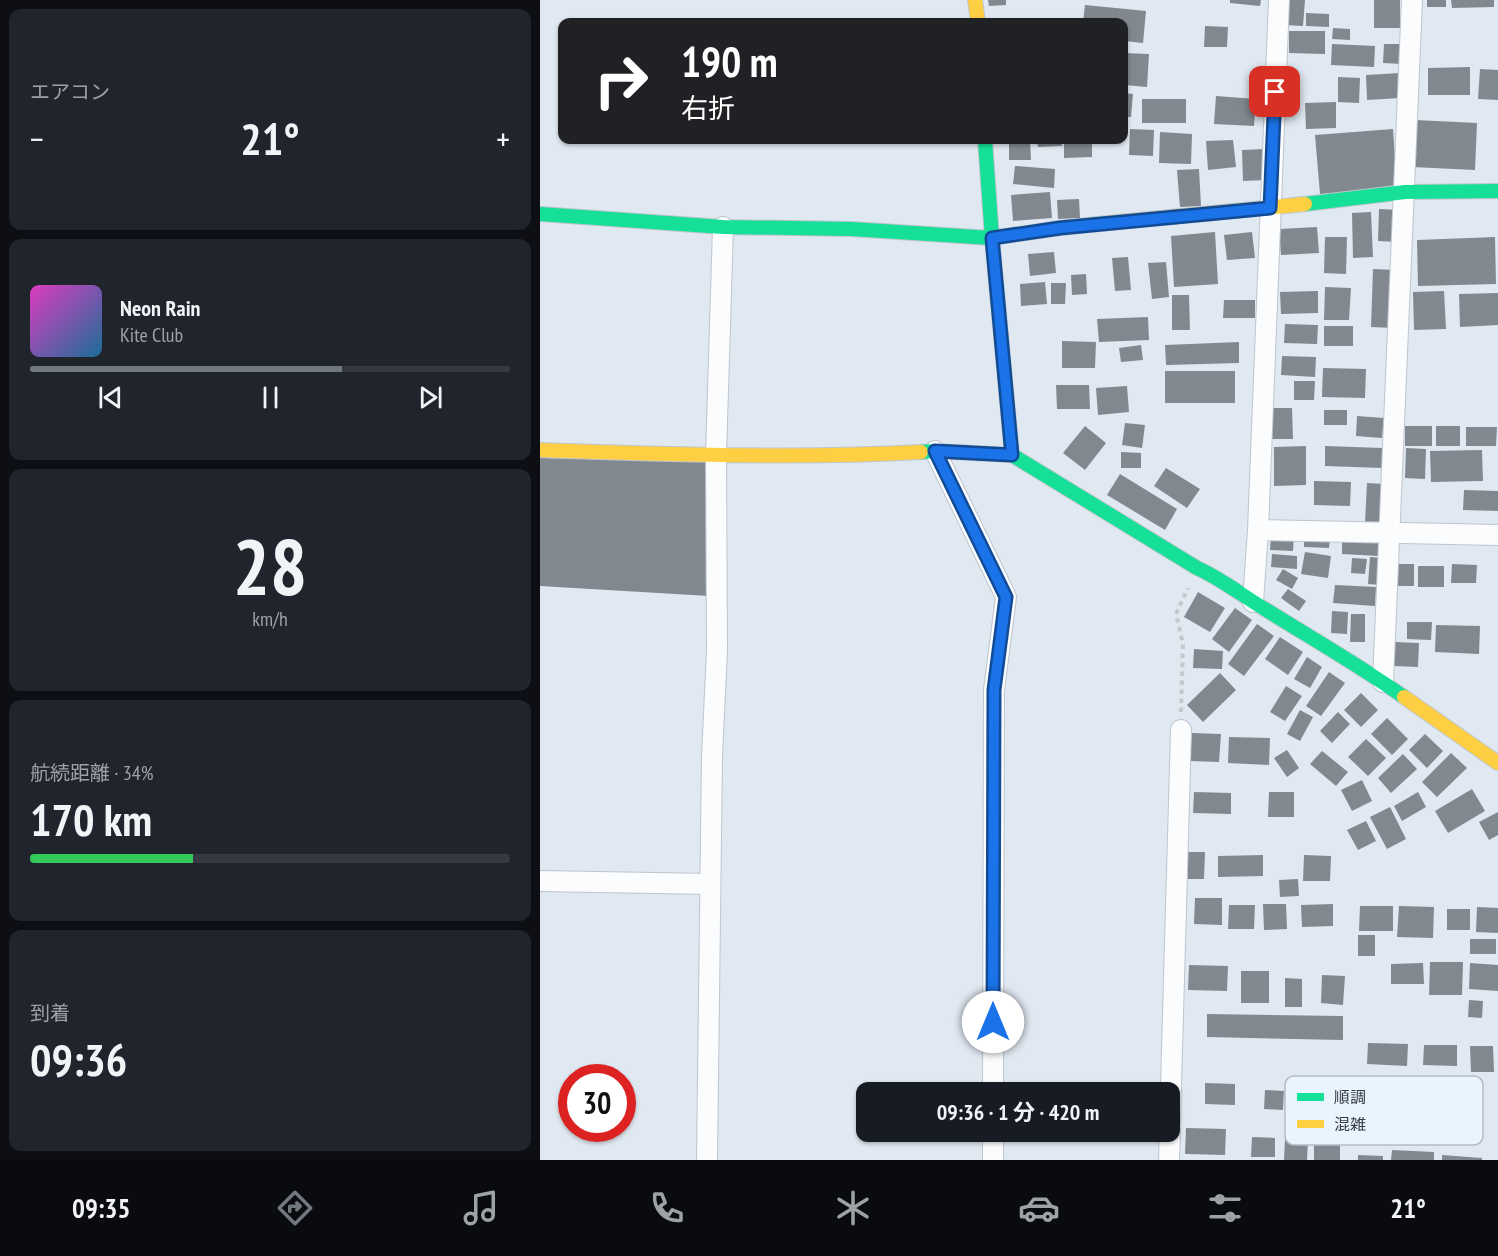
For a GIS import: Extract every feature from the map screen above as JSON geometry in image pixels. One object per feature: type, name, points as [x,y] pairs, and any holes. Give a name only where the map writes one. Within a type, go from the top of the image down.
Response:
[{"type":"street","points":[[975,0],[977,18]]},
{"type":"street","points":[[1253,602],[1258,530],[1279,0]]},
{"type":"street","points":[[1383,682],[1412,0]]},
{"type":"street","points":[[985,144],[1012,455]]},
{"type":"street","points":[[540,214],[723,227],[851,229],[992,238],[1060,228],[1270,208],[1405,192],[1498,191]]},
{"type":"street","points":[[707,1160],[712,756],[717,650],[716,455],[723,227]]},
{"type":"street","points":[[540,450],[716,455],[864,455],[935,451],[1012,455],[1197,568],[1211,574],[1383,682],[1498,763]]},
{"type":"street","points":[[935,451],[1006,597],[994,690],[993,1082]]},
{"type":"street","points":[[1258,530],[1498,536]]},
{"type":"street","points":[[1171,1082],[1181,730]]},
{"type":"street","points":[[540,880],[710,884]]},
{"type":"street","points":[[993,1142],[993,1160]]},
{"type":"street","points":[[1169,1160],[1170,1142]]},
{"type":"path","points":[[1181,730],[1183,644],[1176,614],[1197,568]]},
{"type":"building","points":[[988,0],[1006,0],[1006,5],[989,6]]},
{"type":"building","points":[[1230,0],[1261,0],[1260,6],[1230,3]]},
{"type":"building","points":[[1287,0],[1305,0],[1303,26],[1284,25]]},
{"type":"building","points":[[1374,0],[1400,0],[1400,28],[1374,28]]},
{"type":"building","points":[[1427,0],[1446,0],[1446,7],[1427,7]]},
{"type":"building","points":[[1451,0],[1494,0],[1494,7],[1452,8]]},
{"type":"building","points":[[1085,5],[1146,11],[1143,43],[1128,41],[1128,18],[1083,18]]},
{"type":"building","points":[[1306,13],[1329,14],[1329,27],[1306,26]]},
{"type":"building","points":[[1205,26],[1228,27],[1227,47],[1204,47]]},
{"type":"building","points":[[1333,28],[1350,29],[1350,40],[1332,39]]},
{"type":"building","points":[[1289,31],[1325,31],[1325,54],[1289,53]]},
{"type":"building","points":[[1332,44],[1375,46],[1374,67],[1331,65]]},
{"type":"building","points":[[1384,44],[1403,44],[1402,64],[1383,63]]},
{"type":"building","points":[[1128,53],[1149,54],[1147,87],[1128,85]]},
{"type":"building","points":[[1470,67],[1470,95],[1428,95],[1428,68]]},
{"type":"building","points":[[1480,69],[1498,70],[1498,100],[1478,99]]},
{"type":"building","points":[[1400,73],[1401,98],[1367,100],[1366,75]]},
{"type":"building","points":[[1338,77],[1360,78],[1359,103],[1338,102]]},
{"type":"building","points":[[1128,93],[1133,94],[1131,117],[1128,117]]},
{"type":"building","points":[[1216,96],[1256,99],[1254,126],[1214,124]]},
{"type":"building","points":[[1142,99],[1186,99],[1186,123],[1142,123]]},
{"type":"building","points":[[1336,102],[1336,128],[1306,129],[1305,103]]},
{"type":"building","points":[[1415,120],[1477,123],[1475,170],[1412,167]]},
{"type":"building","points":[[1130,129],[1154,130],[1153,156],[1129,155]]},
{"type":"building","points":[[1393,129],[1397,188],[1320,194],[1315,135]]},
{"type":"building","points":[[1160,132],[1192,134],[1191,164],[1159,163]]},
{"type":"building","points":[[1233,140],[1236,167],[1208,170],[1206,141]]},
{"type":"building","points":[[1009,144],[1030,144],[1031,160],[1009,160]]},
{"type":"building","points":[[1038,144],[1062,144],[1062,146],[1038,147]]},
{"type":"building","points":[[1064,144],[1092,144],[1092,157],[1064,158]]},
{"type":"building","points":[[1264,149],[1266,180],[1243,181],[1242,150]]},
{"type":"building","points":[[1015,166],[1055,169],[1054,188],[1013,184]]},
{"type":"building","points":[[1199,169],[1201,206],[1180,207],[1177,170]]},
{"type":"building","points":[[1050,192],[1052,218],[1013,221],[1011,195]]},
{"type":"building","points":[[1079,199],[1080,218],[1058,219],[1057,200]]},
{"type":"building","points":[[1379,209],[1400,210],[1398,242],[1378,241]]},
{"type":"building","points":[[1371,212],[1373,257],[1353,258],[1352,213]]},
{"type":"building","points":[[1317,227],[1319,253],[1281,255],[1279,229]]},
{"type":"building","points":[[1215,232],[1218,284],[1174,287],[1171,236]]},
{"type":"building","points":[[1252,232],[1255,258],[1227,260],[1224,235]]},
{"type":"building","points":[[1325,237],[1347,237],[1346,274],[1324,273]]},
{"type":"building","points":[[1495,237],[1496,284],[1418,286],[1417,240]]},
{"type":"building","points":[[1054,252],[1056,273],[1030,276],[1028,254]]},
{"type":"building","points":[[1128,257],[1131,290],[1115,291],[1112,258]]},
{"type":"building","points":[[1166,262],[1169,297],[1152,299],[1148,263]]},
{"type":"building","points":[[1373,269],[1396,270],[1394,328],[1371,327]]},
{"type":"building","points":[[1086,274],[1087,294],[1072,295],[1071,275]]},
{"type":"building","points":[[1045,282],[1047,304],[1021,306],[1020,284]]},
{"type":"building","points":[[1051,283],[1066,283],[1065,304],[1051,304]]},
{"type":"building","points":[[1325,287],[1351,288],[1349,320],[1324,320]]},
{"type":"building","points":[[1318,291],[1318,313],[1281,314],[1280,292]]},
{"type":"building","points":[[1444,291],[1446,329],[1414,330],[1413,292]]},
{"type":"building","points":[[1498,293],[1498,325],[1460,327],[1459,294]]},
{"type":"building","points":[[1172,295],[1189,295],[1190,330],[1172,330]]},
{"type":"building","points":[[1224,300],[1255,300],[1255,318],[1223,318]]},
{"type":"building","points":[[1148,317],[1149,340],[1099,342],[1097,319]]},
{"type":"building","points":[[1285,324],[1318,325],[1317,344],[1284,343]]},
{"type":"building","points":[[1324,326],[1353,326],[1353,346],[1324,346]]},
{"type":"building","points":[[1062,341],[1096,342],[1095,368],[1062,368]]},
{"type":"building","points":[[1239,342],[1239,363],[1166,365],[1165,345]]},
{"type":"building","points":[[1141,345],[1143,360],[1121,362],[1119,348]]},
{"type":"building","points":[[1282,356],[1316,357],[1315,377],[1281,375]]},
{"type":"building","points":[[1323,368],[1366,369],[1365,398],[1322,397]]},
{"type":"building","points":[[1165,371],[1235,371],[1235,403],[1165,403]]},
{"type":"building","points":[[1294,381],[1315,381],[1314,400],[1294,400]]},
{"type":"building","points":[[1056,385],[1089,385],[1090,409],[1057,409]]},
{"type":"building","points":[[1127,386],[1129,412],[1098,415],[1096,388]]},
{"type":"building","points":[[1271,408],[1292,408],[1293,439],[1272,439]]},
{"type":"building","points":[[1324,410],[1347,410],[1347,425],[1324,425]]},
{"type":"building","points":[[1357,416],[1384,418],[1382,438],[1356,436]]},
{"type":"building","points":[[1125,423],[1145,425],[1142,448],[1122,445]]},
{"type":"building","points":[[1085,426],[1106,443],[1085,470],[1063,453]]},
{"type":"building","points":[[1405,426],[1432,426],[1432,446],[1405,446]]},
{"type":"building","points":[[1436,426],[1460,426],[1460,446],[1436,446]]},
{"type":"building","points":[[1466,427],[1497,427],[1496,446],[1466,446]]},
{"type":"building","points":[[1306,446],[1306,485],[1274,486],[1274,447]]},
{"type":"building","points":[[1325,446],[1383,448],[1383,468],[1325,466]]},
{"type":"building","points":[[1406,448],[1426,449],[1425,479],[1405,478]]},
{"type":"building","points":[[1482,450],[1483,481],[1431,482],[1430,451]]},
{"type":"building","points":[[1121,452],[1141,453],[1141,468],[1121,468]]},
{"type":"building","points":[[540,458],[707,461],[709,596],[540,586]]},
{"type":"building","points":[[1166,468],[1200,489],[1187,508],[1154,486]]},
{"type":"building","points":[[1120,474],[1177,509],[1165,530],[1107,495]]},
{"type":"building","points":[[1314,481],[1351,482],[1350,506],[1314,505]]},
{"type":"building","points":[[1367,483],[1384,484],[1383,524],[1365,523]]},
{"type":"building","points":[[1464,490],[1498,491],[1498,511],[1463,510]]},
{"type":"building","points":[[1271,534],[1294,536],[1293,551],[1270,550]]},
{"type":"building","points":[[1304,537],[1330,538],[1329,548],[1304,547]]},
{"type":"building","points":[[1342,537],[1379,538],[1378,556],[1342,554]]},
{"type":"building","points":[[1305,552],[1331,556],[1328,578],[1301,574]]},
{"type":"building","points":[[1272,554],[1297,556],[1297,569],[1271,567]]},
{"type":"building","points":[[1370,557],[1383,558],[1381,585],[1368,584]]},
{"type":"building","points":[[1352,558],[1367,559],[1365,574],[1351,573]]},
{"type":"building","points":[[1398,564],[1414,564],[1414,586],[1398,586]]},
{"type":"building","points":[[1452,564],[1477,565],[1476,583],[1451,583]]},
{"type":"building","points":[[1418,566],[1444,566],[1444,587],[1418,587]]},
{"type":"building","points":[[1283,569],[1298,578],[1292,589],[1276,580]]},
{"type":"building","points":[[1335,585],[1376,587],[1375,606],[1333,603]]},
{"type":"building","points":[[1288,589],[1306,601],[1299,611],[1281,598]]},
{"type":"building","points":[[1198,592],[1225,608],[1210,632],[1184,617]]},
{"type":"building","points":[[1235,608],[1252,620],[1229,652],[1212,639]]},
{"type":"building","points":[[1332,611],[1348,612],[1347,634],[1331,633]]},
{"type":"building","points":[[1351,614],[1365,614],[1365,642],[1350,642]]},
{"type":"building","points":[[1407,622],[1432,622],[1431,640],[1407,639]]},
{"type":"building","points":[[1257,624],[1274,636],[1244,676],[1228,664]]},
{"type":"building","points":[[1436,625],[1480,626],[1479,654],[1435,652]]},
{"type":"building","points":[[1280,637],[1303,652],[1288,675],[1265,659]]},
{"type":"building","points":[[1394,642],[1419,643],[1418,667],[1393,666]]},
{"type":"building","points":[[1194,649],[1223,651],[1222,669],[1193,668]]},
{"type":"building","points":[[1307,657],[1322,667],[1310,688],[1294,679]]},
{"type":"building","points":[[1329,672],[1345,683],[1321,716],[1306,706]]},
{"type":"building","points":[[1220,673],[1236,690],[1203,722],[1187,705]]},
{"type":"building","points":[[1286,686],[1302,696],[1285,721],[1270,712]]},
{"type":"building","points":[[1361,693],[1378,710],[1361,727],[1344,710]]},
{"type":"building","points":[[1300,710],[1313,717],[1300,741],[1287,734]]},
{"type":"building","points":[[1338,712],[1350,724],[1332,743],[1320,731]]},
{"type":"building","points":[[1387,718],[1408,739],[1392,755],[1371,734]]},
{"type":"building","points":[[1192,733],[1221,734],[1219,762],[1190,761]]},
{"type":"building","points":[[1425,734],[1443,751],[1427,768],[1409,750]]},
{"type":"building","points":[[1229,737],[1270,738],[1269,765],[1228,763]]},
{"type":"building","points":[[1366,739],[1386,758],[1368,776],[1348,757]]},
{"type":"building","points":[[1287,750],[1299,768],[1287,777],[1274,758]]},
{"type":"building","points":[[1322,751],[1348,772],[1336,786],[1310,764]]},
{"type":"building","points":[[1451,753],[1467,768],[1437,797],[1422,782]]},
{"type":"building","points":[[1403,754],[1417,769],[1391,793],[1378,778]]},
{"type":"building","points":[[1362,780],[1372,801],[1352,811],[1341,790]]},
{"type":"building","points":[[1472,789],[1485,811],[1448,833],[1435,811]]},
{"type":"building","points":[[1194,792],[1231,793],[1231,814],[1193,813]]},
{"type":"building","points":[[1269,792],[1294,792],[1294,817],[1268,817]]},
{"type":"building","points":[[1418,792],[1426,807],[1402,821],[1394,806]]},
{"type":"building","points":[[1390,807],[1406,839],[1387,849],[1370,817]]},
{"type":"building","points":[[1498,812],[1498,835],[1489,840],[1479,822]]},
{"type":"building","points":[[1366,821],[1376,841],[1358,850],[1347,830]]},
{"type":"building","points":[[1188,852],[1205,852],[1204,879],[1188,879]]},
{"type":"building","points":[[1263,855],[1263,876],[1218,877],[1218,856]]},
{"type":"building","points":[[1304,855],[1331,856],[1330,881],[1303,881]]},
{"type":"building","points":[[1298,879],[1299,896],[1280,897],[1279,880]]},
{"type":"building","points":[[1195,898],[1222,898],[1222,925],[1194,924]]},
{"type":"building","points":[[1263,904],[1286,904],[1287,929],[1264,930]]},
{"type":"building","points":[[1333,904],[1333,926],[1302,927],[1301,905]]},
{"type":"building","points":[[1229,905],[1255,905],[1254,929],[1228,929]]},
{"type":"building","points":[[1360,906],[1393,906],[1393,931],[1359,931]]},
{"type":"building","points":[[1399,906],[1434,907],[1433,938],[1397,937]]},
{"type":"building","points":[[1477,907],[1498,908],[1498,933],[1476,932]]},
{"type":"building","points":[[1447,909],[1470,909],[1470,930],[1447,930]]},
{"type":"building","points":[[1358,935],[1375,935],[1375,956],[1358,956]]},
{"type":"building","points":[[1470,939],[1496,939],[1496,954],[1470,954]]},
{"type":"building","points":[[1430,962],[1463,962],[1462,995],[1429,995]]},
{"type":"building","points":[[1423,963],[1424,984],[1391,984],[1391,964]]},
{"type":"building","points":[[1470,963],[1498,965],[1498,991],[1469,989]]},
{"type":"building","points":[[1189,965],[1228,966],[1227,991],[1188,990]]},
{"type":"building","points":[[1241,971],[1269,971],[1269,1003],[1241,1003]]},
{"type":"building","points":[[1322,975],[1345,976],[1343,1005],[1321,1003]]},
{"type":"building","points":[[1285,978],[1302,979],[1302,1007],[1285,1007]]},
{"type":"building","points":[[1469,1000],[1483,1001],[1482,1018],[1468,1017]]},
{"type":"building","points":[[1207,1014],[1343,1016],[1343,1040],[1207,1037]]},
{"type":"building","points":[[1368,1043],[1408,1044],[1407,1066],[1367,1064]]},
{"type":"building","points":[[1424,1045],[1457,1045],[1457,1066],[1423,1065]]},
{"type":"building","points":[[1470,1046],[1493,1046],[1494,1072],[1471,1072]]},
{"type":"building","points":[[1205,1083],[1235,1084],[1235,1105],[1205,1104]]},
{"type":"building","points":[[1265,1090],[1284,1091],[1283,1110],[1264,1109]]},
{"type":"building","points":[[1186,1128],[1226,1129],[1225,1155],[1185,1154]]},
{"type":"building","points":[[1252,1137],[1275,1138],[1275,1157],[1251,1157]]},
{"type":"building","points":[[1285,1139],[1285,1145],[1308,1145],[1307,1160],[1284,1160]]},
{"type":"building","points":[[1314,1145],[1340,1145],[1340,1160],[1314,1160]]},
{"type":"building","points":[[1392,1150],[1434,1152],[1434,1160],[1391,1160]]},
{"type":"building","points":[[1358,1155],[1383,1156],[1383,1160],[1358,1160]]},
{"type":"building","points":[[1442,1155],[1482,1158],[1482,1160],[1442,1160]]},
{"type":"traffic: fast","points":[[985,144],[1012,455]]},
{"type":"traffic: fast","points":[[1305,204],[1405,192],[1498,191]]},
{"type":"traffic: fast","points":[[540,214],[723,227],[851,229],[992,238],[1108,223]]},
{"type":"traffic: fast","points":[[921,452],[1012,455],[1224,583],[1404,697]]},
{"type":"traffic: slow","points":[[975,0],[977,18]]},
{"type":"traffic: slow","points":[[1108,223],[1305,204]]},
{"type":"traffic: slow","points":[[540,450],[778,455],[921,452]]},
{"type":"traffic: slow","points":[[1404,697],[1498,763]]},
{"type":"route","points":[[993,1022],[994,690],[1006,597],[935,451],[1012,455],[992,238],[1060,228],[1270,208],[1275,92]]}]
